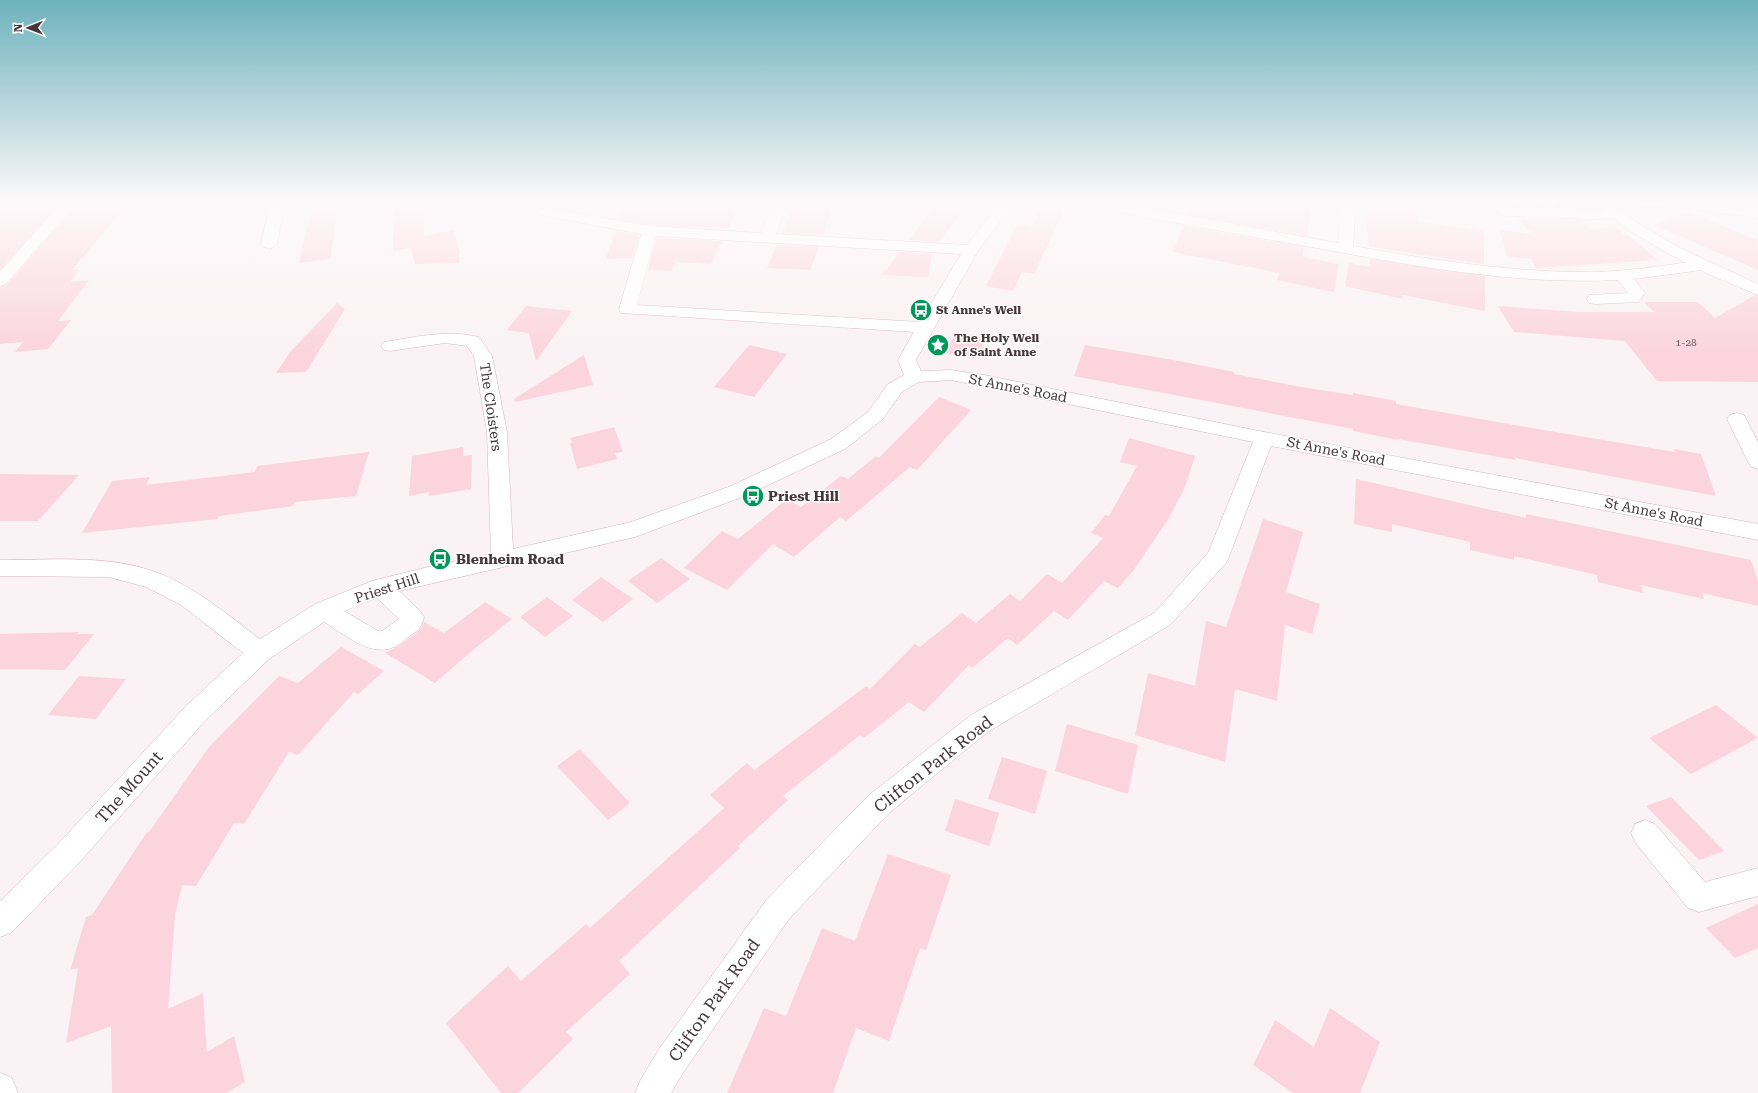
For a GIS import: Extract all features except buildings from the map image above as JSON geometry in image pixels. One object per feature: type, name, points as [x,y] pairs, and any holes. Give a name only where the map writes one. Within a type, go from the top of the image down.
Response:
[{"type":"street","points":[[0,281],[26,252]]},
{"type":"street","points":[[642,252],[627,309],[926,328]]},
{"type":"street","points":[[914,377],[907,360],[970,252]]},
{"type":"street","points":[[1362,252],[1422,263],[1500,273],[1579,277],[1623,275],[1702,265]]},
{"type":"street","points":[[1677,252],[1702,265],[1758,290]]},
{"type":"street","points":[[1595,299],[1633,298],[1637,293],[1623,275]]},
{"type":"street","name":"The Cloisters","points":[[390,346],[452,338],[473,341],[483,356],[497,432],[502,560]]},
{"type":"street","name":"St Anne's Road","points":[[914,377],[951,375],[1264,438],[1758,532]]},
{"type":"street","name":"Priest Hill","points":[[260,652],[323,610],[380,587],[635,529],[738,491],[838,444],[875,416],[895,388],[914,377]]},
{"type":"street","points":[[1737,419],[1758,462]]},
{"type":"street","name":"Clifton Park Road","points":[[652,1093],[670,1062],[778,909],[879,804],[980,723],[1162,619],[1218,557],[1264,438]]},
{"type":"street","points":[[0,568],[109,569],[153,580],[189,599],[260,652]]},
{"type":"street","points":[[323,610],[374,640],[387,640],[411,624],[412,617],[380,587]]},
{"type":"street","name":"The Mount","points":[[0,922],[68,855],[196,713],[260,652]]},
{"type":"street","points":[[1645,833],[1699,898],[1758,882]]},
{"type":"place","name":"St Anne's Well","points":[[921,310]]},
{"type":"place","name":"The Holy Well of Saint Anne","points":[[938,345]]},
{"type":"place","name":"Priest Hill","points":[[753,496]]},
{"type":"place","name":"Blenheim Road","points":[[440,559]]}]
